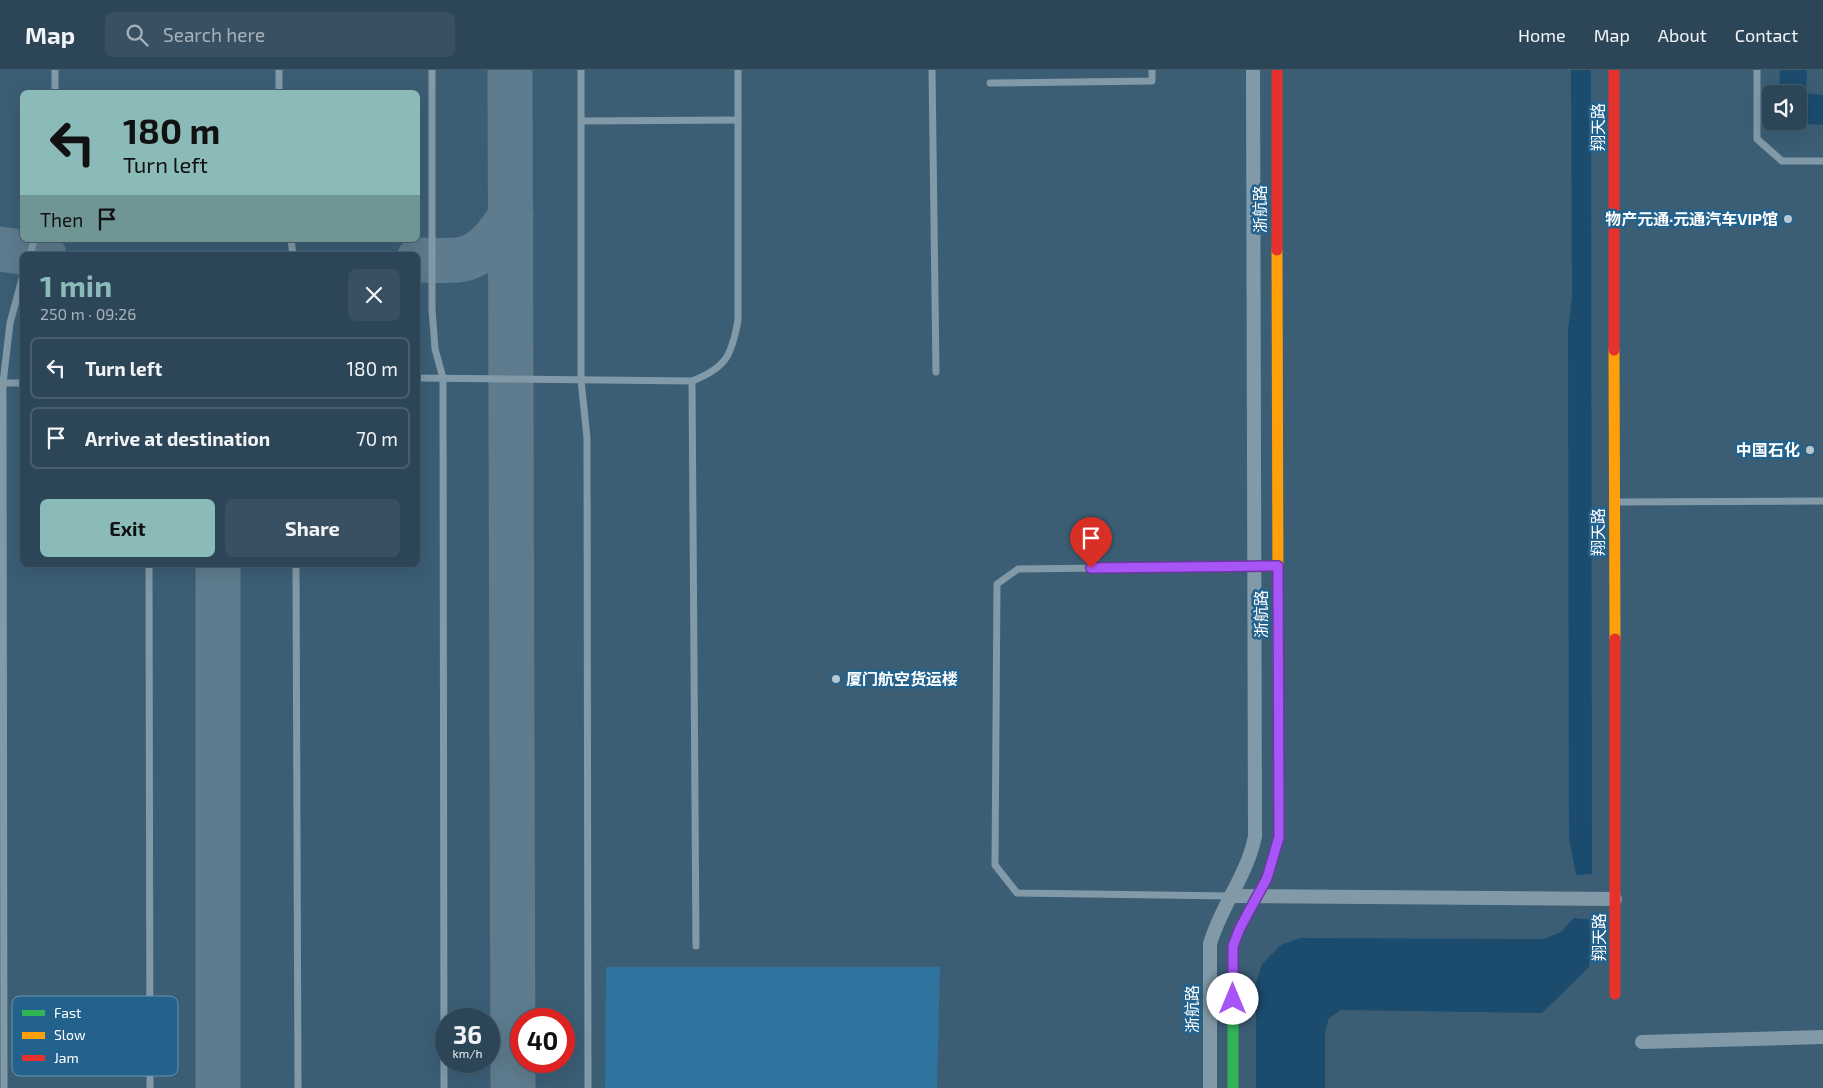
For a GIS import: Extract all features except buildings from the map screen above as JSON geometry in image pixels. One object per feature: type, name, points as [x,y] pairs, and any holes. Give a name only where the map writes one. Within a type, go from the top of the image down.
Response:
[{"type":"street","name":"浙航路","points":[[1210,1088],[1210,944],[1214,928],[1252,854],[1255,836],[1253,70]]},
{"type":"street","name":"浙航路","points":[[1232,1088],[1233,946],[1240,928],[1267,878],[1279,837],[1277,70]]},
{"type":"street","name":"翔天路","points":[[1614,70],[1615,994]]},
{"type":"street","points":[[1231,896],[1615,899]]},
{"type":"street","points":[[1642,1042],[1823,1037]]},
{"type":"lane","points":[[55,70],[55,90]]},
{"type":"lane","points":[[279,70],[279,90]]},
{"type":"lane","points":[[432,70],[432,309],[435,349],[443,378],[444,1088]]},
{"type":"lane","points":[[581,70],[581,380],[588,438],[588,1088]]},
{"type":"lane","points":[[420,378],[692,381],[710,374],[726,360],[734,341],[738,320],[738,70]]},
{"type":"lane","points":[[932,70],[936,372]]},
{"type":"lane","points":[[990,83],[1152,81],[1152,70]]},
{"type":"lane","points":[[1757,70],[1757,139],[1782,161],[1823,161]]},
{"type":"lane","points":[[582,121],[738,120]]},
{"type":"lane","points":[[4,1088],[3,383],[10,323],[20,287]]},
{"type":"lane","points":[[692,381],[696,946]]},
{"type":"lane","points":[[3,383],[20,383]]},
{"type":"lane","points":[[1614,502],[1823,501]]},
{"type":"lane","points":[[1231,896],[1017,893],[995,865],[997,584],[1018,569],[1278,566]]},
{"type":"lane","points":[[149,567],[150,996]]},
{"type":"lane","points":[[296,567],[298,1088]]},
{"type":"shaded area","points":[[1571,70],[1591,70],[1592,874],[1576,875],[1569,838],[1568,330],[1572,296]]},
{"type":"shaded area","points":[[1780,70],[1807,70],[1806,85],[1779,85]]},
{"type":"shaded area","points":[[1807,93],[1823,95],[1823,125],[1807,124]]},
{"type":"shaded area","points":[[1574,918],[1594,920],[1589,967],[1542,1013],[1341,1010],[1329,1018],[1325,1033],[1325,1088],[1256,1088],[1256,983],[1262,964],[1281,945],[1300,938],[1544,939],[1561,932]]},
{"type":"shaded area","points":[[606,967],[940,967],[937,1088],[605,1088]]},
{"type":"taxiway","points":[[510,70],[513,1088]]},
{"type":"taxiway","points":[[420,260],[458,260],[474,255],[489,244],[511,215]]},
{"type":"taxiway","points":[[0,249],[22,252]]},
{"type":"taxiway","points":[[218,567],[218,1088]]},
{"type":"traffic: fast","points":[[1233,1088],[1233,945],[1267,878],[1279,837],[1278,594]]},
{"type":"traffic: slow","points":[[1277,250],[1278,594]]},
{"type":"traffic: slow","points":[[1614,350],[1615,639]]},
{"type":"traffic: jam","points":[[1277,70],[1277,250]]},
{"type":"traffic: jam","points":[[1614,70],[1614,350]]},
{"type":"traffic: jam","points":[[1615,639],[1615,994]]},
{"type":"place","name":"物产元通·元通汽车VIP馆","points":[[1788,219]]},
{"type":"place","name":"中国石化","points":[[1810,450]]},
{"type":"place","name":"厦门航空货运楼","points":[[836,679]]},
{"type":"route","points":[[1091,568],[1278,566],[1279,837],[1267,878],[1240,928],[1233,946],[1233,999]]}]
